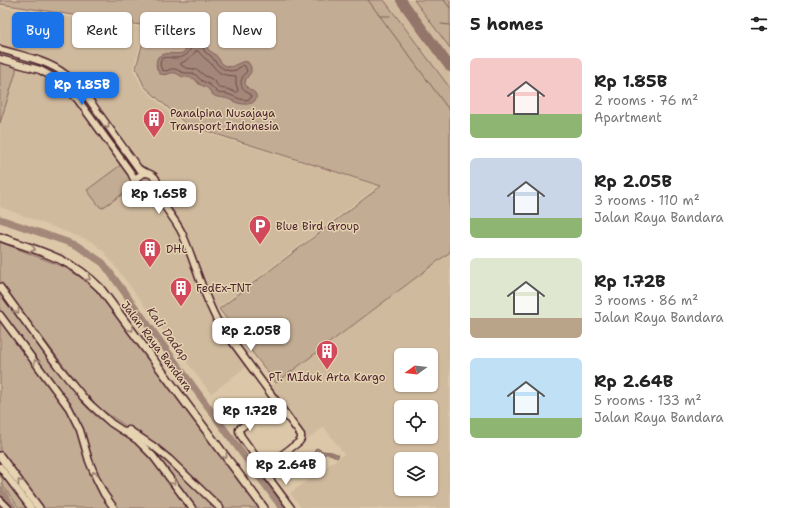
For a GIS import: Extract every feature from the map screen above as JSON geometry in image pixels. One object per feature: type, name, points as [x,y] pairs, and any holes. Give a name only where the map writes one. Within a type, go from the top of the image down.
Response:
[{"type":"main road","name":"Jalan Raya Bandara","points":[[0,237],[65,262],[81,272],[96,285],[107,297],[264,508]]},
{"type":"main road","points":[[0,456],[39,508]]},
{"type":"street","points":[[0,50],[42,62],[55,67],[66,74],[85,94],[138,168],[154,176],[157,181],[157,186],[154,192],[148,194],[142,193],[138,189],[131,173],[78,100],[60,81],[40,70],[0,59]]},
{"type":"street","points":[[22,66],[25,57]]},
{"type":"street","points":[[60,81],[66,74]]},
{"type":"street","points":[[78,100],[85,94]]},
{"type":"street","points":[[136,184],[139,176],[148,173]]},
{"type":"street","points":[[154,192],[182,233],[204,291],[218,322],[301,435],[299,442],[265,470]]},
{"type":"street","points":[[1,289],[57,365],[83,397],[111,423],[137,440],[153,456],[192,508]]},
{"type":"street","points":[[0,315],[69,408],[80,430],[89,461],[97,480],[104,494],[114,508]]},
{"type":"street","points":[[276,401],[239,429],[239,433],[265,470],[268,477],[292,506]]},
{"type":"street","points":[[98,412],[137,435],[161,452],[220,508]]},
{"type":"street","points":[[0,467],[31,508]]},
{"type":"street","points":[[1,504],[8,508]]},
{"type":"shaded area","points":[[0,0],[384,0],[450,88],[450,252],[276,383],[219,309],[381,186],[187,125],[144,86],[136,68],[141,48],[210,48],[210,12],[140,12],[140,25],[132,24],[132,12],[72,12],[72,15],[64,14],[64,12],[53,12],[0,4]]},
{"type":"shaded area","points":[[358,0],[450,0],[450,121]]},
{"type":"shaded area","points":[[414,0],[450,0],[450,48]]},
{"type":"shaded area","points":[[0,7],[35,12],[12,12],[12,48],[64,48],[64,16],[72,17],[72,48],[132,48],[132,26],[140,27],[140,45],[133,69],[142,87],[184,126],[378,186],[214,311],[222,325],[251,363],[211,394],[105,253],[93,242],[0,207]]},
{"type":"shaded area","points":[[0,61],[14,66],[16,68],[16,72],[0,123]]},
{"type":"shaded area","points":[[122,164],[132,179],[131,185],[127,191],[102,208],[87,190]]},
{"type":"shaded area","points":[[146,177],[151,179],[153,184],[151,189],[146,191],[141,189],[139,184],[141,179]]},
{"type":"shaded area","points":[[0,242],[66,268],[86,281],[105,300],[260,508],[195,508],[157,456],[162,450],[102,410],[88,396],[0,282]]},
{"type":"shaded area","points":[[450,252],[450,508],[301,508],[290,493],[344,454],[324,427],[307,440],[269,388]]},
{"type":"shaded area","points":[[0,293],[81,401],[89,410],[107,424],[132,439],[143,449],[157,465],[189,508],[116,508],[102,487],[65,399],[0,312]]},
{"type":"shaded area","points":[[0,318],[65,406],[74,423],[111,508],[43,508],[0,452]]},
{"type":"shaded area","points":[[1,471],[28,508],[19,508],[1,483],[3,481],[0,475]]},
{"type":"water","points":[[187,48],[207,48],[224,65],[230,67],[242,62],[248,62],[251,67],[251,72],[246,79],[245,84],[254,92],[256,99],[254,102],[248,104],[241,104],[213,95],[207,88],[199,84],[193,78],[183,77],[177,73],[165,75],[160,74],[156,66],[158,57],[167,54],[183,53]]},
{"type":"water","points":[[317,448],[322,451],[332,452],[339,455],[337,458],[330,454],[326,454],[320,460],[313,460],[315,449]]},
{"type":"waterway","points":[[368,0],[450,111]]},
{"type":"waterway","points":[[444,0],[450,8]]},
{"type":"waterway","points":[[380,16],[390,16]]},
{"type":"waterway","points":[[441,24],[450,25]]},
{"type":"waterway","name":"Kali Dadap","points":[[0,219],[76,245],[103,263],[282,508]]},
{"type":"waterway","name":"Kali Dadap","points":[[0,489],[13,508]]},
{"type":"taxiway","points":[[401,0],[450,67]]},
{"type":"place","name":"Panalpina Nusajaya Transport Indonesia","points":[[154,138]]},
{"type":"place","name":"Blue Bird Group","points":[[260,246]]},
{"type":"place","name":"DHL","points":[[150,268]]},
{"type":"place","name":"FedEx-TNT","points":[[181,308]]},
{"type":"place","name":"PT. MIduk Arta Kargo","points":[[327,370]]}]
